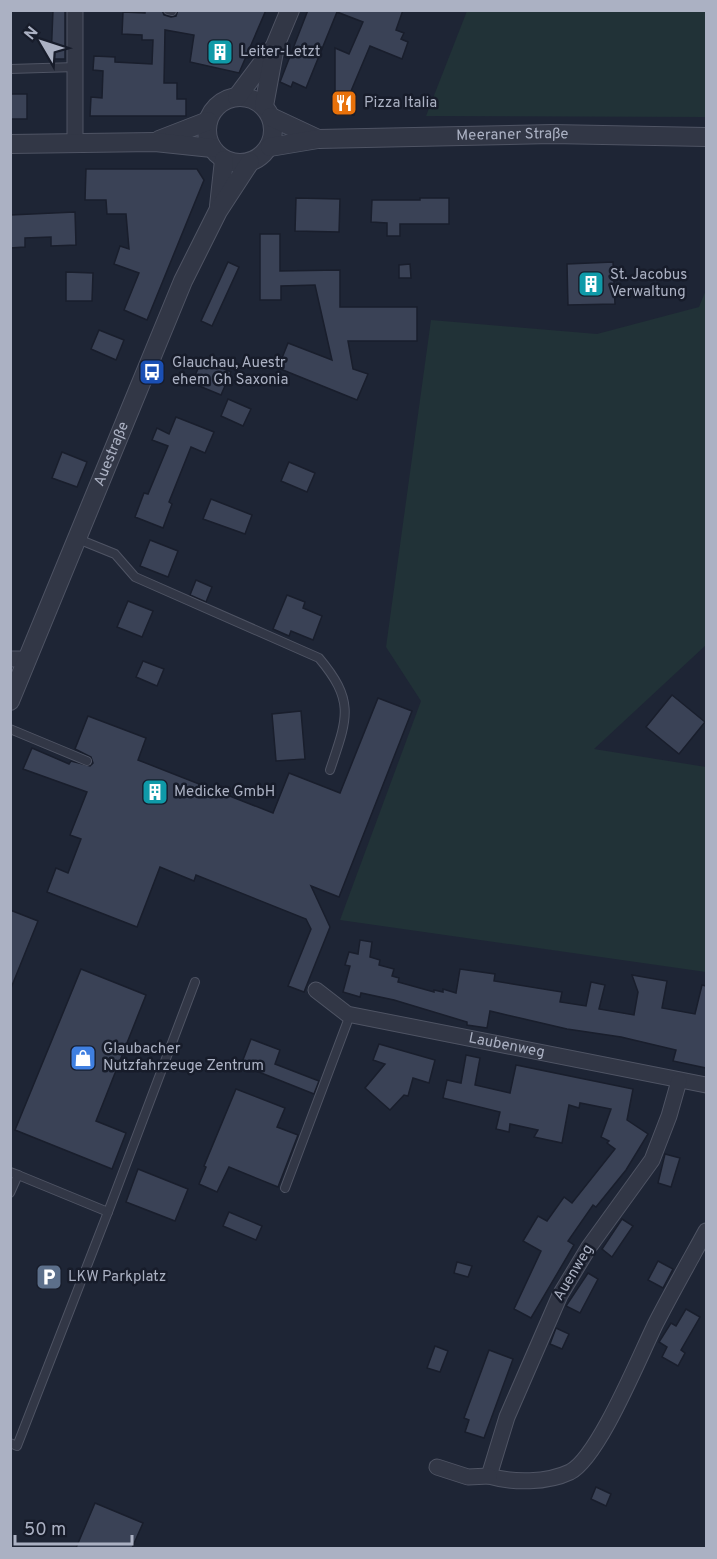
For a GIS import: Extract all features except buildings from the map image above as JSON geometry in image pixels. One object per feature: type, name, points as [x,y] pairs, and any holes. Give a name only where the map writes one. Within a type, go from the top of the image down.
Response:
[{"type":"street","points":[[75,10],[75,144]]},
{"type":"street","points":[[237,97],[275,46],[290,10]]},
{"type":"street","points":[[10,144],[155,142],[218,154],[240,164],[250,162],[262,156],[270,147],[274,127],[268,112],[275,46]]},
{"type":"street","points":[[218,154],[208,139],[208,121],[220,103],[237,97],[247,97],[268,112]]},
{"type":"street","name":"Meeraner Straße","points":[[268,112],[318,139]]},
{"type":"street","points":[[155,142],[208,121]]},
{"type":"street","name":"Meeraner Straße","points":[[270,147],[318,139],[552,134],[706,137]]},
{"type":"street","name":"Auestraße","points":[[218,154],[218,211]]},
{"type":"street","name":"Auestraße","points":[[10,701],[19,659],[76,538],[183,281],[218,211],[250,162]]},
{"type":"street","name":"Laubenweg","points":[[316,990],[350,1015],[706,1085]]},
{"type":"street","name":"Auenweg","points":[[489,1476],[507,1417],[560,1295],[589,1247],[652,1160],[669,1116],[679,1081]]},
{"type":"street","points":[[437,1467],[468,1477],[489,1476],[508,1482],[543,1479],[570,1472],[582,1461],[616,1409],[679,1278],[706,1232]]},
{"type":"lane","points":[[168,10],[172,11]]},
{"type":"lane","points":[[10,69],[76,67]]},
{"type":"lane","points":[[76,538],[115,555],[135,577],[319,658],[332,674],[344,696],[345,725],[330,770]]},
{"type":"lane","points":[[10,729],[87,761]]},
{"type":"lane","points":[[10,1443],[17,1446],[195,982]]},
{"type":"lane","points":[[285,1188],[350,1015]]},
{"type":"lane","points":[[10,1193],[14,1173],[108,1212]]},
{"type":"shaded area","points":[[467,11],[706,11],[706,117],[426,116]]},
{"type":"shaded area","points":[[706,290],[706,645],[594,749],[706,767],[706,972],[340,920],[421,701],[386,647],[431,320],[597,334],[699,307]]},
{"type":"place","name":"Leiter-Letzt","points":[[220,52]]},
{"type":"place","name":"Pizza Italia","points":[[344,103]]},
{"type":"place","name":"St. Jacobus Verwaltung","points":[[591,284]]},
{"type":"place","name":"Glauchau, Auestr ehem Gh Saxonia","points":[[152,372]]},
{"type":"place","name":"Medicke GmbH","points":[[155,792]]},
{"type":"place","name":"Glaubacher Nutzfahrzeuge Zentrum","points":[[83,1058]]},
{"type":"place","name":"LKW Parkplatz","points":[[49,1277]]}]
